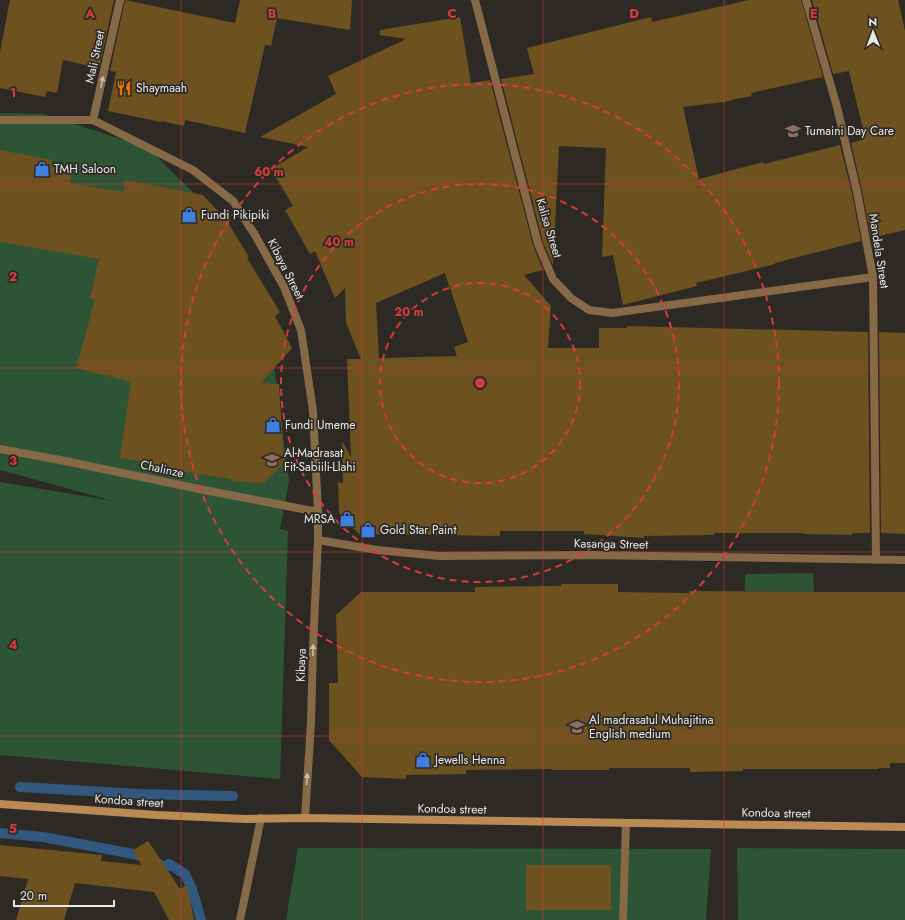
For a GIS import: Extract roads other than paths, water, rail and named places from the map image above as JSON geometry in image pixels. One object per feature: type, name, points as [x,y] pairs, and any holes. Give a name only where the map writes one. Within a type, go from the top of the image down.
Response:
[{"type":"street","name":"Mali Street","points":[[93,120],[120,0]]},
{"type":"street","name":"Kalisa Street","points":[[475,0],[538,244],[553,279],[571,298],[589,310],[612,313],[873,277]]},
{"type":"street","name":"Mandela Street","points":[[806,0],[837,106],[857,192],[873,277],[876,560]]},
{"type":"street","name":"Kibaya Street","points":[[0,120],[93,120],[193,170],[233,201],[255,235],[284,287],[301,330],[313,411],[318,512]]},
{"type":"street","name":"Chalinze","points":[[0,449],[318,512]]},
{"type":"street","name":"Kibaya","points":[[305,818],[311,722],[318,512]]},
{"type":"street","name":"Kasanga Street","points":[[318,540],[376,550],[439,556],[591,555],[905,560]]},
{"type":"street","name":"Kondoa street","points":[[0,804],[157,815],[261,818],[905,827]]},
{"type":"street","points":[[240,920],[261,818]]},
{"type":"street","points":[[623,920],[626,823]]},
{"type":"waterway","points":[[20,787],[139,794],[233,796]]},
{"type":"waterway","points":[[0,833],[43,837],[139,855],[166,867],[169,864],[185,874],[192,889],[201,920]]},
{"type":"place","name":"Shaymaah","points":[[124,88]]},
{"type":"place","name":"Tumaini Day Care","points":[[793,131]]},
{"type":"place","name":"TMH Saloon","points":[[42,169]]},
{"type":"place","name":"Fundi Pikipiki","points":[[189,215]]},
{"type":"place","name":"Fundi Umeme","points":[[273,425]]},
{"type":"place","name":"Al-Madrasat Fit-Sabiili-Llahi","points":[[272,460]]},
{"type":"place","name":"MRSA","points":[[347,519]]},
{"type":"place","name":"Gold Star Paint","points":[[368,530]]},
{"type":"place","name":"Al madrasatul Muhajitina English medium","points":[[577,727]]},
{"type":"place","name":"Jewells Henna","points":[[423,760]]}]
